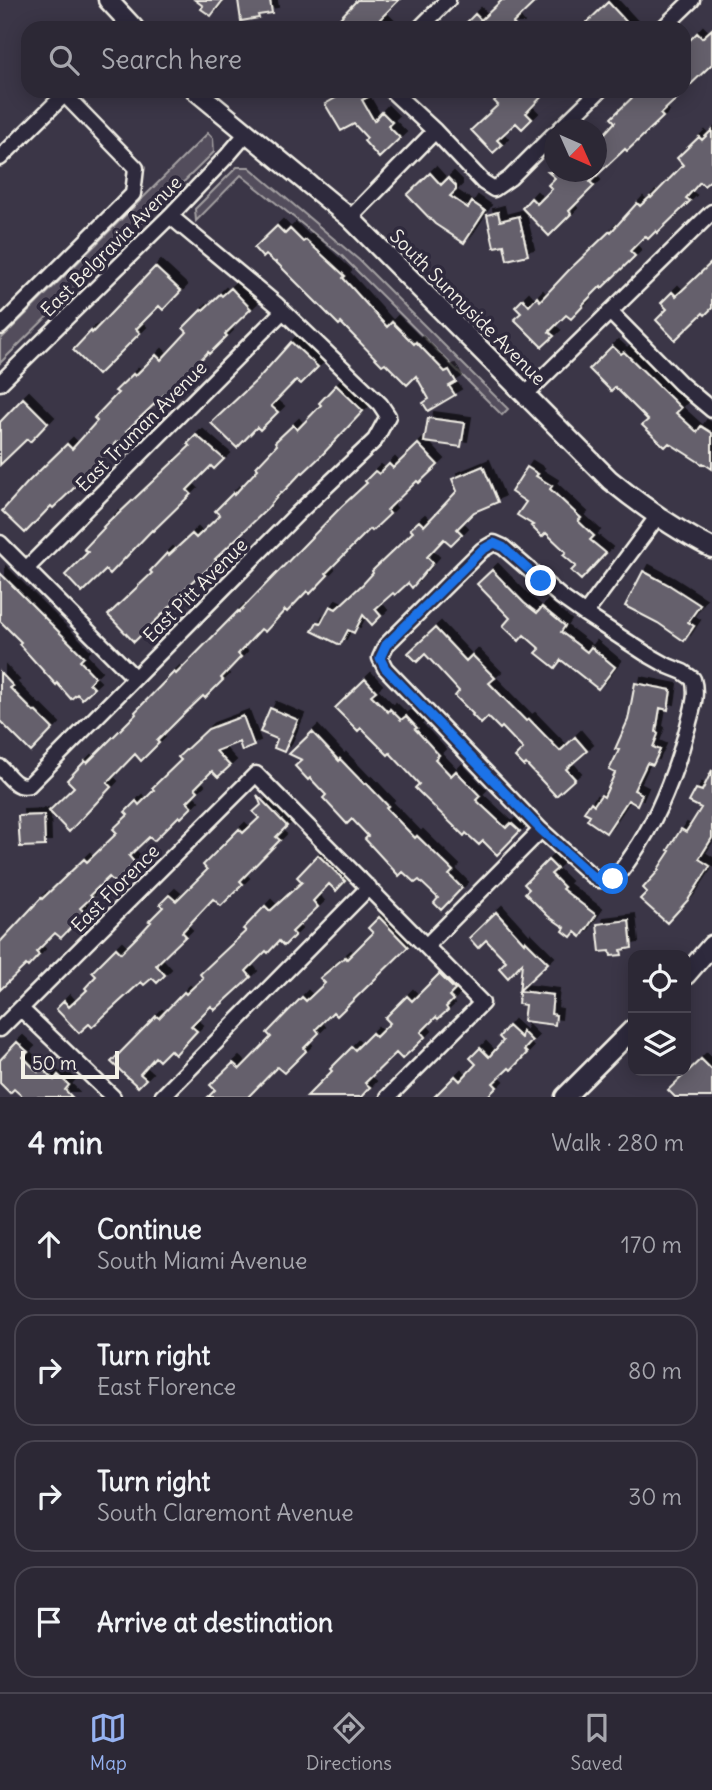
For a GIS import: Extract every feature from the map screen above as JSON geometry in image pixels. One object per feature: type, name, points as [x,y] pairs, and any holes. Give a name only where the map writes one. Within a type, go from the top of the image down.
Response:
[{"type":"street","points":[[108,0],[127,21]]},
{"type":"street","points":[[427,21],[448,0]]},
{"type":"street","points":[[670,21],[692,0]]},
{"type":"street","points":[[0,158],[61,98]]},
{"type":"street","points":[[0,327],[133,194],[136,168],[71,98]]},
{"type":"street","name":"South Sunnyside Avenue","points":[[203,98],[350,218],[610,480],[657,517],[712,548]]},
{"type":"street","points":[[400,98],[483,182],[494,189],[510,178],[544,145]]},
{"type":"street","points":[[570,119],[592,98]]},
{"type":"street","points":[[350,218],[435,131]]},
{"type":"street","name":"East Belgravia Avenue","points":[[0,383],[170,216],[246,134]]},
{"type":"street","points":[[526,394],[712,212]]},
{"type":"street","points":[[170,216],[283,311]]},
{"type":"street","name":"East Pitt Avenue","points":[[0,767],[17,785],[29,785],[297,514],[374,440],[388,415],[380,404],[283,311]]},
{"type":"street","name":"East Truman Avenue","points":[[26,569],[283,311]]},
{"type":"street","points":[[610,312],[681,384],[712,410]]},
{"type":"street","points":[[585,614],[657,517]]},
{"type":"street","points":[[0,543],[135,678]]},
{"type":"street","points":[[494,543],[503,547],[551,589],[585,614],[645,653],[693,679],[696,695],[679,760],[662,804],[619,874],[613,879],[605,880],[598,880],[591,875],[541,830],[385,668],[380,658],[386,645],[482,550],[494,543]]},
{"type":"street","name":"East Florence","points":[[0,1030],[256,774],[369,887]]},
{"type":"street","points":[[426,945],[541,830]]},
{"type":"street","points":[[162,1097],[369,887],[482,1003],[388,1097]]},
{"type":"street","points":[[691,969],[712,945]]},
{"type":"street","points":[[21,1009],[113,1097]]},
{"type":"street","points":[[565,1097],[628,1034]]},
{"type":"shaded area","points":[[208,133],[213,138],[214,152],[0,363],[0,340]]},
{"type":"shaded area","points":[[237,167],[249,167],[359,260],[508,409],[502,415],[342,256],[241,175],[196,221],[195,209]]},
{"type":"building","points":[[195,0],[223,0],[211,16],[201,9],[203,6]]},
{"type":"building","points":[[238,0],[270,0],[272,13],[241,21]]},
{"type":"building","points":[[357,0],[399,0],[380,19],[382,21],[343,21],[340,18]]},
{"type":"building","points":[[502,0],[537,0],[515,21],[468,21],[475,14],[481,20]]},
{"type":"building","points":[[608,2],[626,21],[588,21]]},
{"type":"building","points":[[712,29],[712,64],[691,84],[691,39],[697,33],[702,38]]},
{"type":"building","points":[[336,98],[366,98],[362,100],[374,121],[382,112],[392,122],[388,126],[400,138],[379,158],[364,141],[367,138],[354,124],[341,131],[325,104]]},
{"type":"building","points":[[497,98],[540,98],[526,113],[532,119],[522,129],[516,123],[497,140],[502,145],[493,153],[471,130],[498,105],[494,101]]},
{"type":"building","points":[[632,98],[677,98],[660,114],[663,117],[607,166],[607,131],[615,122],[611,118]]},
{"type":"building","points":[[712,130],[712,179],[704,186],[700,182],[686,198],[690,201],[657,233],[656,231],[648,239],[645,236],[630,251],[635,256],[602,288],[601,286],[571,319],[566,315],[549,332],[554,336],[542,347],[514,319],[521,313],[515,307],[523,299],[529,306],[537,297],[540,301],[637,203],[640,206],[651,198],[683,165],[677,158],[699,137],[702,140]]},
{"type":"building","points":[[430,173],[441,185],[448,178],[456,186],[450,196],[468,208],[472,202],[485,211],[464,243],[435,224],[407,195]]},
{"type":"building","points":[[551,182],[590,182],[594,186],[549,236],[522,208],[531,198],[537,204],[552,189],[548,185]]},
{"type":"building","points":[[498,212],[500,221],[519,216],[528,255],[507,260],[504,245],[494,247],[487,215]]},
{"type":"building","points":[[277,226],[285,234],[290,229],[303,242],[306,240],[345,276],[343,278],[387,327],[392,322],[445,372],[449,370],[456,382],[449,386],[455,395],[428,411],[423,403],[429,399],[416,376],[407,385],[385,363],[382,365],[341,323],[339,325],[276,262],[266,255],[263,258],[254,248]]},
{"type":"building","points":[[712,262],[712,308],[705,315],[703,313],[675,340],[656,320],[667,309],[661,303],[672,292],[676,296]]},
{"type":"building","points":[[155,267],[181,291],[163,310],[159,306],[136,329],[140,333],[98,375],[73,350]]},
{"type":"building","points":[[231,288],[251,309],[165,397],[164,395],[126,431],[129,434],[121,443],[118,441],[72,490],[53,508],[51,506],[25,533],[2,511],[67,444],[72,449],[97,421],[94,418],[118,393],[115,391],[156,355],[161,360],[187,332],[183,328],[220,294],[222,296]]},
{"type":"building","points":[[291,342],[318,367],[301,384],[296,380],[271,406],[278,412],[260,430],[257,427],[237,448],[211,423],[257,380]]},
{"type":"building","points":[[612,346],[621,354],[624,352],[681,408],[676,413],[697,432],[701,426],[712,433],[712,469],[669,443],[665,447],[642,425],[648,420],[615,387],[611,391],[589,369]]},
{"type":"building","points":[[336,385],[363,411],[134,642],[108,615],[152,573],[150,571],[167,553],[169,555],[192,534],[196,538],[220,515],[215,511],[258,469],[256,467],[277,445],[275,442],[293,425],[297,430]]},
{"type":"building","points":[[23,398],[48,423],[30,442],[27,439],[0,465],[0,422]]},
{"type":"building","points":[[428,418],[465,423],[461,447],[424,442]]},
{"type":"building","points":[[196,435],[224,459],[214,469],[211,466],[187,490],[191,494],[110,574],[106,570],[82,593],[65,575],[88,552],[84,549],[103,527],[190,446],[187,444]]},
{"type":"building","points":[[418,444],[438,465],[387,510],[390,514],[372,531],[370,529],[326,573],[328,575],[310,594],[307,591],[265,632],[261,629],[238,654],[241,657],[221,678],[223,680],[181,717],[141,761],[135,754],[107,783],[111,787],[69,832],[49,811],[74,787],[67,780],[136,714],[174,672],[176,674],[239,612],[367,483],[365,481],[375,471],[379,474],[389,464],[393,468]]},
{"type":"building","points":[[483,466],[498,502],[474,512],[457,529],[462,534],[451,545],[444,539],[427,557],[433,563],[412,588],[408,583],[375,609],[381,616],[372,625],[363,615],[354,633],[348,630],[340,645],[312,631],[317,622],[321,623],[330,606],[336,609],[413,532],[410,529],[419,521],[424,526],[457,491],[452,479]]},
{"type":"building","points":[[527,467],[552,486],[550,489],[581,518],[578,521],[594,536],[590,540],[606,553],[581,580],[571,571],[576,566],[563,555],[566,552],[546,533],[542,537],[531,526],[533,525],[517,515],[526,502],[511,492]]},
{"type":"building","points":[[492,570],[524,603],[537,613],[542,607],[565,626],[561,632],[587,652],[591,647],[615,667],[598,689],[561,660],[555,668],[536,653],[540,649],[524,635],[519,641],[503,626],[510,618],[477,584]]},
{"type":"building","points":[[643,571],[700,605],[688,622],[694,626],[684,641],[658,623],[625,606]]},
{"type":"building","points":[[0,573],[84,657],[80,661],[95,677],[89,683],[94,688],[82,699],[77,694],[71,699],[57,683],[56,685],[0,621]]},
{"type":"building","points":[[435,628],[466,661],[472,655],[495,678],[489,683],[560,751],[575,737],[587,751],[566,769],[575,779],[556,796],[526,764],[524,766],[515,757],[523,749],[502,727],[500,729],[488,717],[481,724],[455,696],[459,691],[425,654],[417,662],[408,653]]},
{"type":"building","points":[[0,672],[13,686],[10,688],[53,729],[31,752],[0,721]]},
{"type":"building","points":[[365,679],[376,691],[371,695],[388,712],[390,709],[401,720],[406,716],[417,728],[415,729],[439,755],[435,759],[451,776],[456,771],[480,796],[476,800],[506,828],[511,823],[520,831],[497,855],[483,841],[479,845],[466,833],[464,836],[415,788],[419,784],[390,753],[388,755],[361,728],[358,731],[335,708]]},
{"type":"building","points":[[635,683],[671,690],[668,710],[660,708],[656,732],[658,734],[653,747],[660,750],[653,765],[647,763],[634,790],[642,794],[637,805],[628,800],[606,833],[587,820],[590,815],[584,812],[591,802],[594,805],[601,795],[604,797],[615,773],[609,770],[619,750],[615,749],[628,720]]},
{"type":"building","points":[[270,708],[298,720],[284,752],[274,748],[277,739],[260,732]]},
{"type":"building","points":[[243,716],[254,746],[242,751],[239,742],[216,751],[230,766],[218,777],[212,771],[195,788],[198,791],[187,802],[192,807],[154,841],[149,837],[129,856],[135,863],[115,883],[109,877],[90,895],[92,897],[80,908],[85,913],[61,938],[55,933],[36,952],[39,955],[28,967],[26,965],[0,990],[0,942],[41,898],[84,859],[87,862],[117,833],[113,829],[128,815],[125,812],[136,801],[139,805],[154,790],[152,788],[181,760],[178,757],[208,729]]},
{"type":"building","points":[[312,732],[339,761],[340,759],[366,783],[415,838],[417,836],[453,871],[449,875],[462,888],[441,910],[434,903],[438,898],[419,880],[415,883],[403,872],[399,876],[365,839],[368,836],[352,819],[347,824],[323,798],[326,795],[295,766],[302,760],[289,754]]},
{"type":"building","points":[[712,770],[712,838],[699,859],[710,866],[688,900],[667,923],[640,899],[647,892],[643,888],[659,870],[681,829],[686,832],[701,808],[689,802],[696,789],[702,791]]},
{"type":"building","points":[[257,795],[287,826],[276,837],[280,840],[240,881],[243,884],[221,906],[213,899],[182,932],[186,936],[156,965],[165,975],[157,983],[152,978],[144,985],[141,982],[92,1027],[89,1024],[79,1033],[56,1009],[64,1001],[69,1007],[87,990],[85,988],[96,976],[92,972],[116,948],[121,953],[151,922],[149,921],[163,907],[160,904],[169,895],[176,901],[207,870],[203,865],[239,829],[243,833],[259,818],[253,812],[261,805]]},
{"type":"building","points":[[44,815],[45,846],[20,847],[18,816]]},
{"type":"building","points":[[318,855],[345,881],[336,891],[329,884],[313,901],[318,907],[292,932],[295,935],[284,946],[279,941],[268,953],[266,951],[246,971],[251,977],[215,1010],[211,1006],[191,1026],[197,1031],[175,1055],[170,1050],[159,1061],[155,1057],[140,1074],[146,1079],[138,1087],[111,1062],[156,1016],[159,1018],[184,992],[186,994],[203,978],[200,974],[246,931],[243,929],[265,906],[270,911],[302,882],[297,877]]},
{"type":"building","points":[[548,860],[557,869],[551,874],[564,887],[562,889],[596,915],[581,937],[575,932],[571,937],[563,931],[565,928],[548,916],[525,893],[529,889],[524,884]]},
{"type":"building","points":[[496,912],[524,943],[525,940],[548,963],[519,991],[522,963],[508,978],[499,968],[506,961],[486,940],[478,948],[469,938]]},
{"type":"building","points":[[379,917],[408,947],[337,1016],[333,1012],[316,1029],[319,1033],[304,1048],[306,1051],[284,1073],[277,1067],[248,1097],[208,1097],[215,1090],[210,1085],[233,1063],[240,1069],[271,1037],[267,1033],[302,997],[306,1001],[325,983],[320,978],[345,957],[347,959],[373,933],[368,928]]},
{"type":"building","points":[[629,920],[632,948],[621,950],[622,955],[611,956],[610,951],[600,952],[597,924]]},
{"type":"building","points":[[439,974],[455,990],[449,996],[453,1000],[446,1007],[448,1010],[438,1019],[436,1017],[421,1032],[425,1037],[402,1059],[396,1053],[365,1083],[370,1087],[361,1097],[306,1097],[352,1047],[355,1050],[372,1033],[376,1037],[390,1023],[385,1018],[407,996],[412,1001]]},
{"type":"building","points":[[519,991],[553,995],[551,1014],[556,1015],[555,1025],[523,1021],[525,1005],[518,1004]]},
{"type":"building","points":[[508,1026],[521,1038],[522,1031],[532,1041],[524,1050],[527,1053],[511,1070],[509,1068],[493,1083],[497,1087],[487,1097],[434,1097],[455,1076],[460,1081],[476,1064],[470,1058],[480,1048],[489,1057],[503,1041],[499,1037]]},
{"type":"building","points":[[17,1042],[28,1052],[23,1057],[38,1072],[42,1068],[54,1080],[58,1075],[69,1085],[65,1090],[72,1097],[23,1097],[14,1089],[10,1093],[0,1083],[0,1060]]},
{"type":"building","points":[[701,1059],[712,1070],[712,1097],[675,1097],[668,1090],[683,1076],[691,1076],[691,1068]]},
{"type":"route","points":[[541,581],[503,547],[494,543],[482,550],[386,645],[380,658],[385,668],[541,830],[598,880],[613,879]]}]
